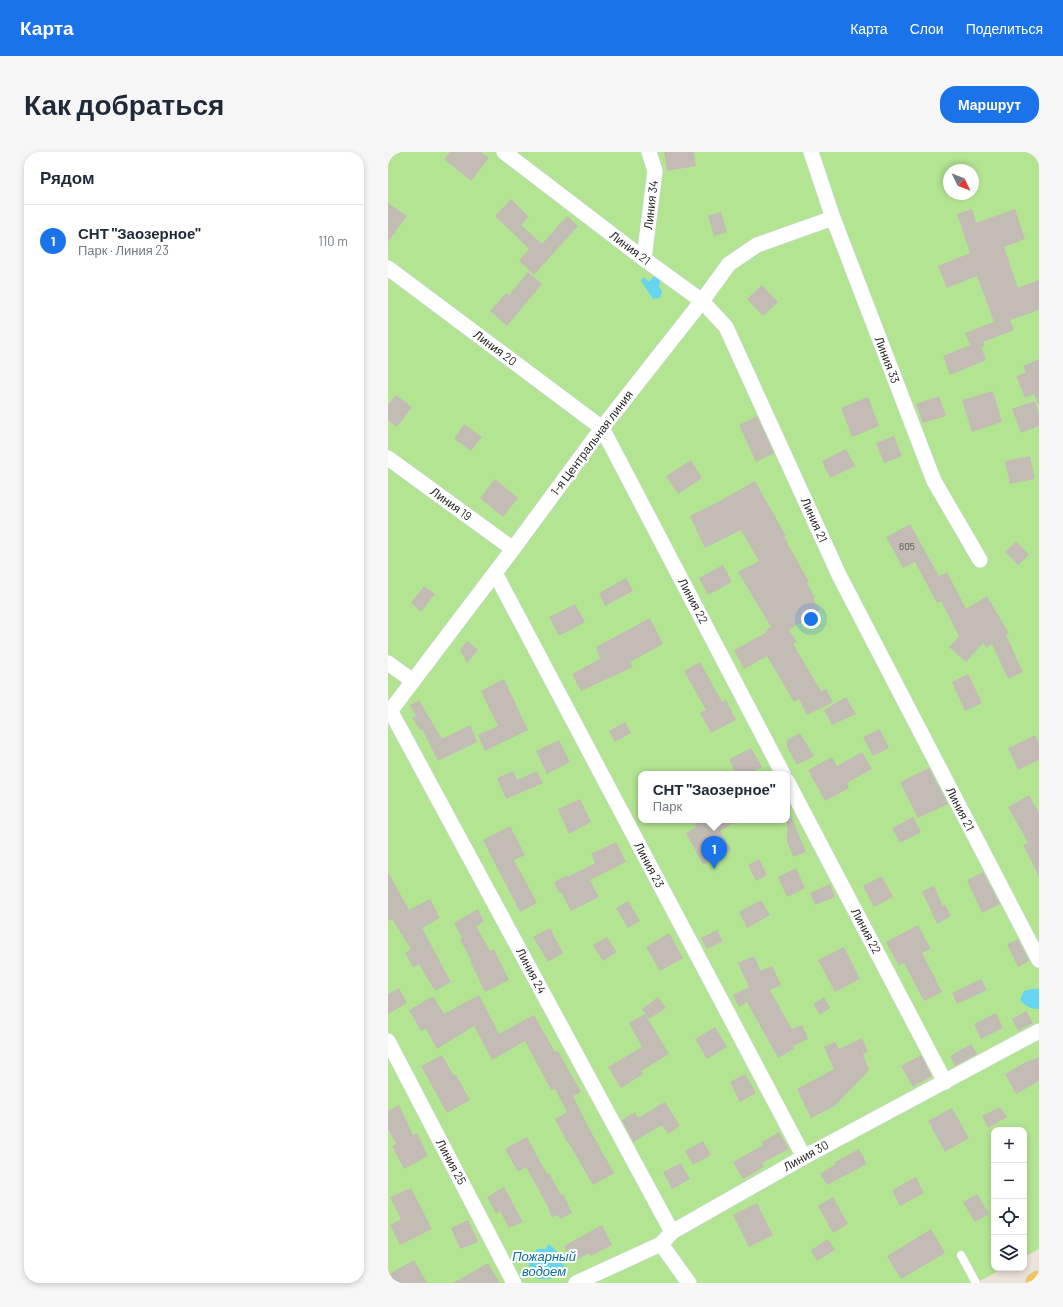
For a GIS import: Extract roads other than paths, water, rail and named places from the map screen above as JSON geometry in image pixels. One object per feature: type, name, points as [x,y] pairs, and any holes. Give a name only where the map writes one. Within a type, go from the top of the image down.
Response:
[{"type":"street","name":"Линия 21","points":[[504,152],[644,259],[702,301],[726,327],[839,576],[1039,960]]},
{"type":"street","name":"Линия 34","points":[[644,259],[655,171],[649,152]]},
{"type":"street","name":"Линия 33","points":[[811,152],[833,218],[934,481],[980,560]]},
{"type":"street","name":"1-я Центральная линия","points":[[389,712],[513,549],[602,428],[702,301],[729,264],[757,245],[833,218]]},
{"type":"street","name":"Линия 20","points":[[388,268],[602,428]]},
{"type":"street","name":"Линия 22","points":[[602,428],[781,771]]},
{"type":"street","name":"Линия 19","points":[[388,458],[513,549]]},
{"type":"street","name":"Линия 23","points":[[495,573],[804,1157]]},
{"type":"street","points":[[388,663],[413,681]]},
{"type":"street","name":"Линия 24","points":[[389,712],[672,1232]]},
{"type":"street","name":"Линия 22","points":[[790,787],[944,1082]]},
{"type":"street","name":"Линия 30","points":[[576,1283],[661,1244],[672,1232],[804,1157],[1039,1031]]},
{"type":"street","name":"Линия 25","points":[[388,1041],[514,1283]]},
{"type":"street","points":[[661,1244],[689,1283]]},
{"type":"lane","points":[[961,1255],[976,1283]]},
{"type":"water","points":[[658,276],[660,281],[659,287],[662,291],[660,298],[653,299],[641,281],[643,277],[649,282],[653,277]]},
{"type":"water","points":[[1039,989],[1039,1009],[1028,1007],[1020,1000],[1024,991]]},
{"type":"water","name":"Пожарный водоем","points":[[548,1244],[552,1246],[565,1267],[563,1271],[556,1271],[551,1279],[538,1279],[533,1274],[527,1260],[537,1249],[546,1249]]},
{"type":"place","name":"СНТ \"Заозерное\"","points":[[714,869]]}]
